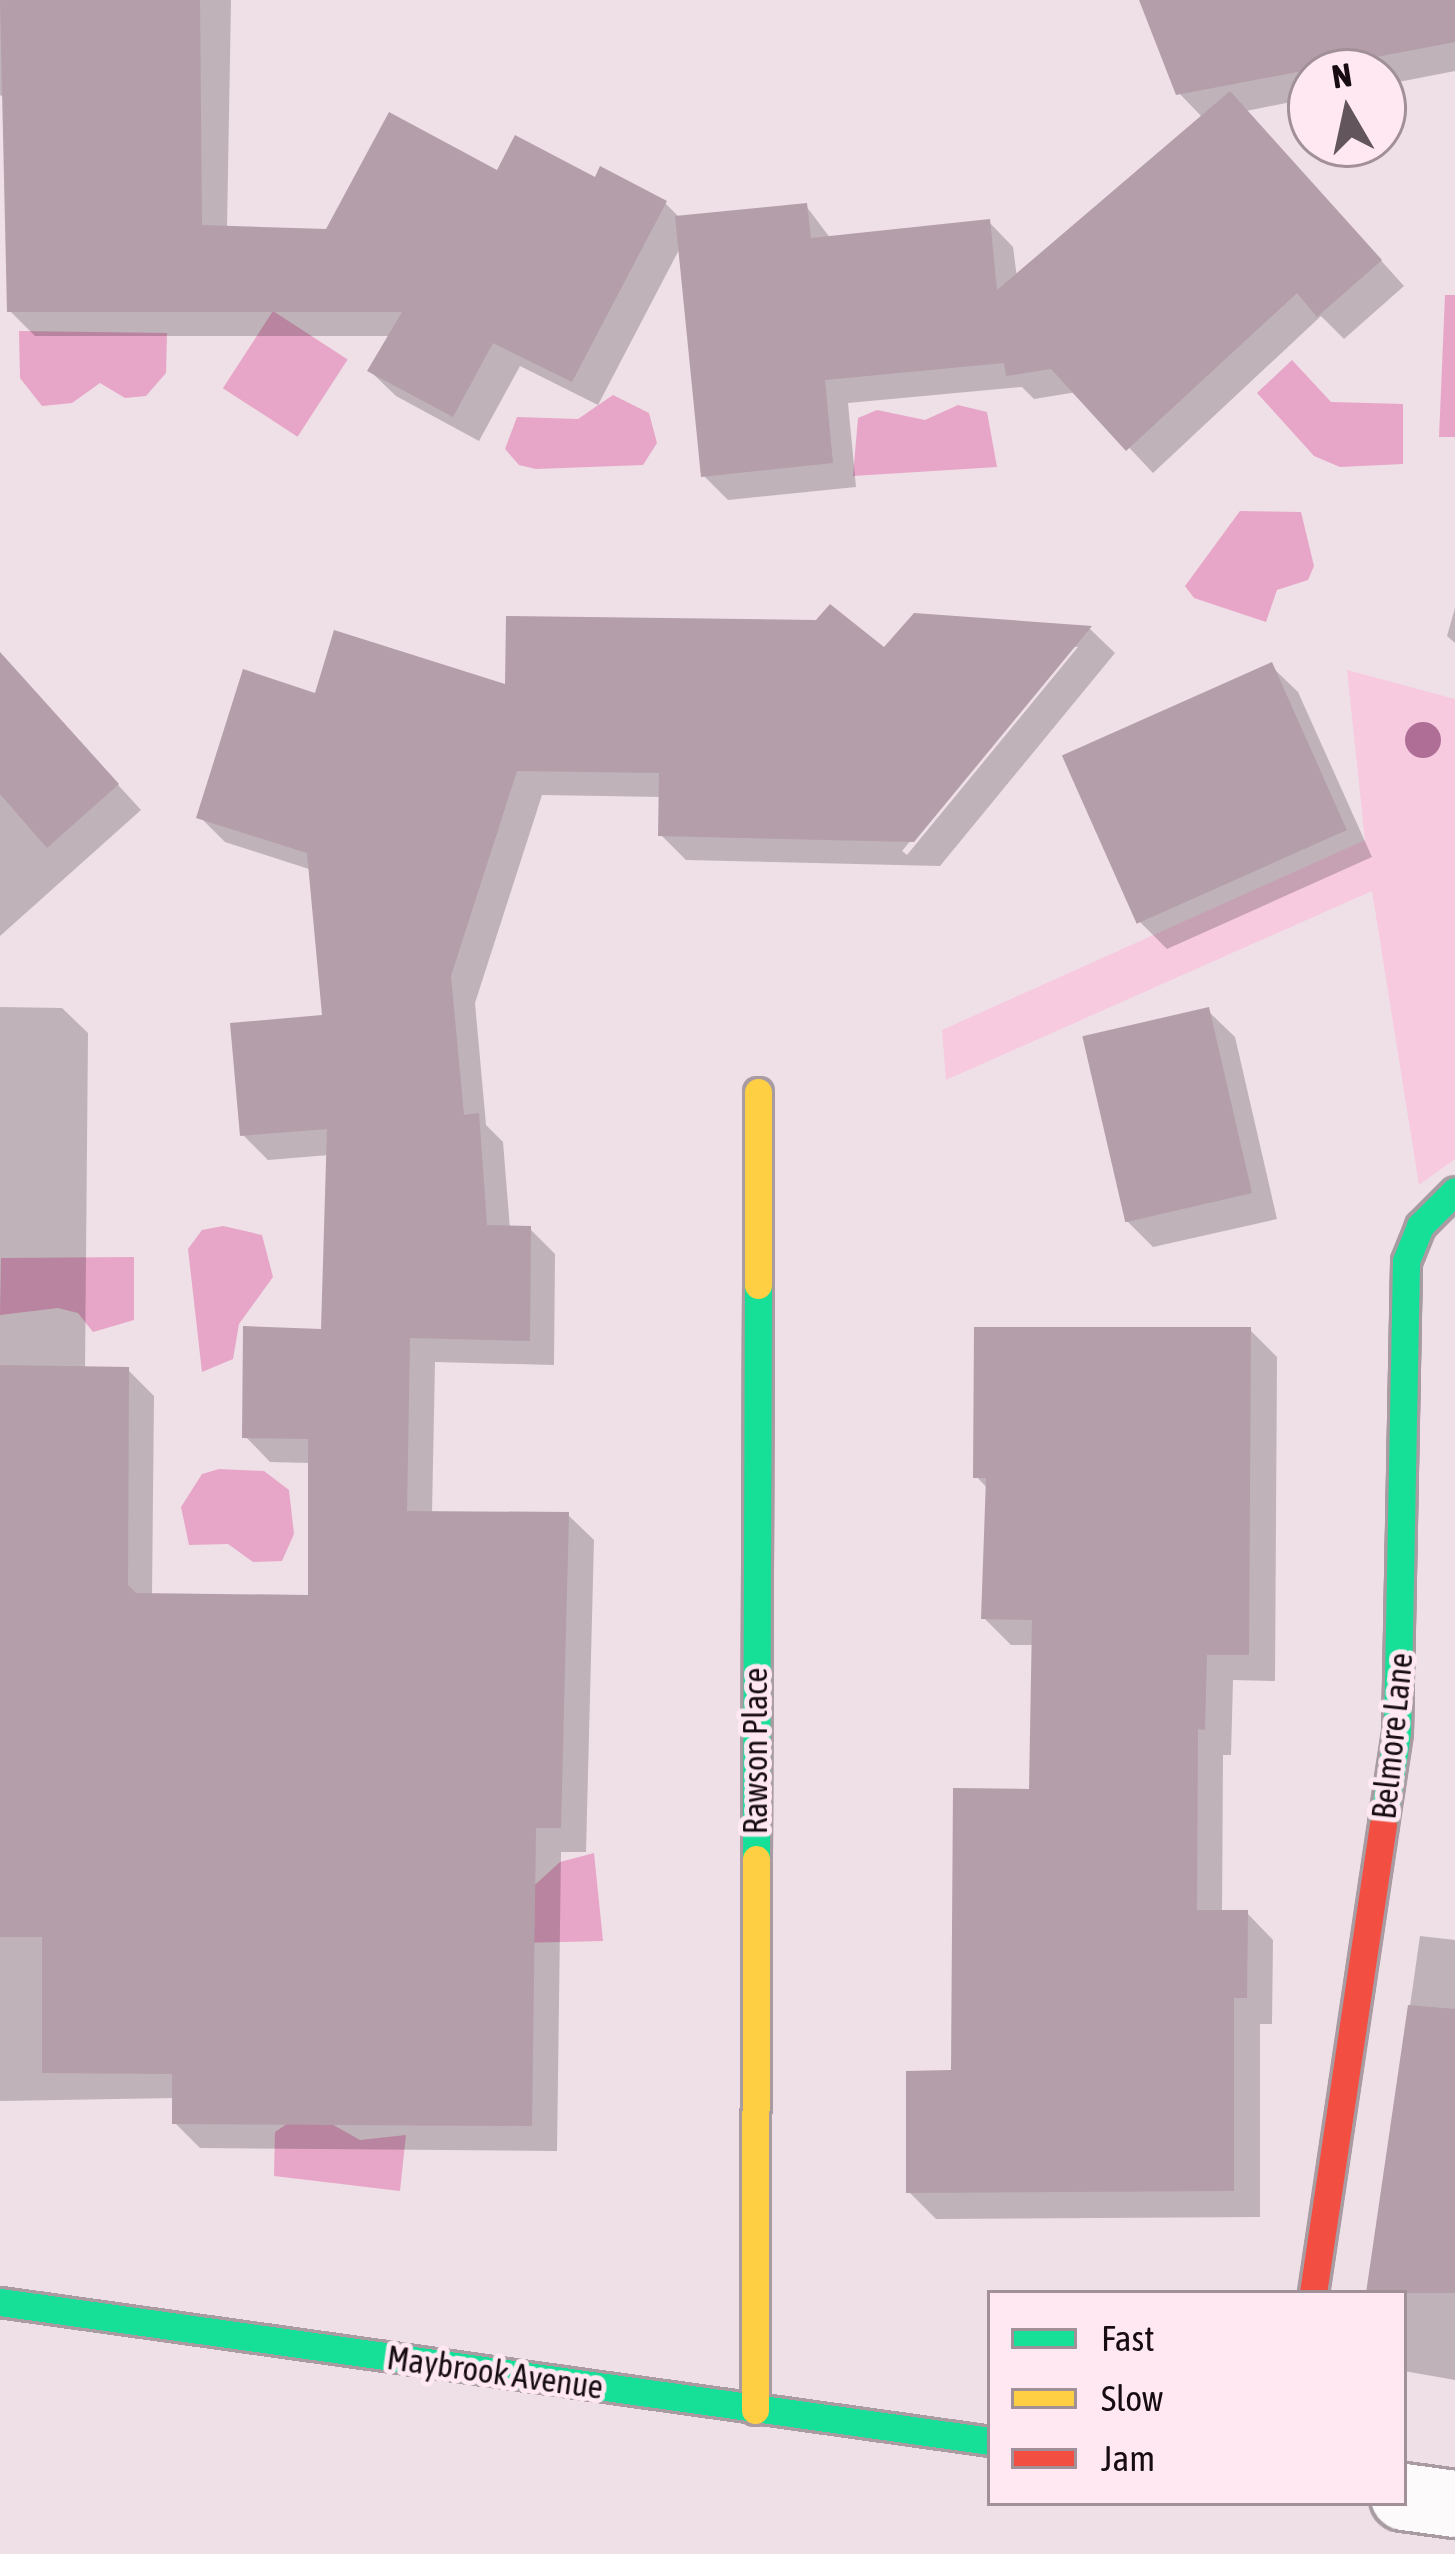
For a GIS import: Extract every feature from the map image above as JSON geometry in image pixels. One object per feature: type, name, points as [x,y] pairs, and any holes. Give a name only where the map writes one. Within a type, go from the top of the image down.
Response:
[{"type":"street","name":"Rawson Place","points":[[754,2410],[758,1092]]},
{"type":"street","name":"Belmore Lane","points":[[1313,2290],[1397,1732],[1406,1262],[1420,1226],[1455,1191]]},
{"type":"street","name":"Maybrook Avenue","points":[[5,2314],[987,2441]]},
{"type":"street","points":[[1407,2497],[1455,2504]]},
{"type":"shaded area","points":[[1445,295],[1455,295],[1455,437],[1439,437]]},
{"type":"shaded area","points":[[273,311],[348,359],[298,437],[223,388]]},
{"type":"shaded area","points":[[19,331],[167,333],[166,373],[146,396],[125,398],[100,383],[72,403],[42,406],[20,378]]},
{"type":"shaded area","points":[[1292,360],[1331,402],[1403,404],[1403,464],[1340,467],[1314,456],[1257,393]]},
{"type":"shaded area","points":[[613,395],[649,413],[657,443],[643,465],[536,469],[519,465],[505,449],[517,417],[578,419]]},
{"type":"shaded area","points":[[958,405],[987,412],[997,467],[853,476],[858,418],[877,410],[925,420]]},
{"type":"shaded area","points":[[1240,511],[1301,512],[1314,566],[1308,580],[1277,590],[1266,622],[1194,598],[1185,586]]},
{"type":"shaded area","points":[[1347,670],[1455,699],[1455,1159],[1419,1185],[1372,891],[946,1080],[942,1030],[1365,840]]},
{"type":"shaded area","points":[[223,1226],[262,1235],[273,1277],[239,1324],[233,1359],[202,1372],[188,1249],[202,1230]]},
{"type":"shaded area","points":[[134,1257],[134,1320],[93,1332],[78,1313],[58,1308],[0,1315],[1,1258]]},
{"type":"shaded area","points":[[219,1469],[264,1471],[289,1490],[294,1534],[282,1561],[253,1562],[228,1544],[189,1545],[181,1507],[202,1474]]},
{"type":"shaded area","points":[[594,1853],[603,1941],[470,1944],[560,1862]]},
{"type":"shaded area","points":[[293,2120],[328,2122],[360,2140],[406,2135],[400,2191],[274,2176],[275,2132]]},
{"type":"building","points":[[0,0],[200,0],[202,225],[326,229],[389,112],[497,170],[515,135],[595,177],[600,166],[667,201],[572,382],[493,343],[453,417],[367,371],[402,312],[7,312]]},
{"type":"building","points":[[1139,0],[1455,0],[1455,42],[1407,51],[1287,48],[1287,74],[1176,95]]},
{"type":"building","points":[[1230,91],[1287,154],[1287,168],[1299,168],[1382,260],[1317,317],[1297,293],[1126,451],[1051,369],[1006,376],[1004,363],[825,380],[833,463],[701,477],[675,216],[807,203],[811,238],[990,219],[997,290]]},
{"type":"building","points":[[830,604],[884,647],[914,613],[1092,626],[914,842],[658,836],[659,773],[517,771],[451,976],[464,1115],[479,1113],[487,1225],[531,1226],[530,1341],[410,1338],[407,1511],[569,1512],[561,1828],[536,1828],[532,2126],[172,2124],[172,2074],[42,2073],[42,1937],[0,1937],[0,1365],[129,1367],[128,1585],[136,1593],[308,1595],[308,1439],[242,1438],[243,1326],[321,1329],[327,1129],[240,1136],[230,1023],[322,1015],[307,853],[196,818],[243,669],[315,693],[334,630],[505,684],[506,616],[816,620]]},
{"type":"building","points":[[0,652],[119,784],[47,848],[0,794]]},
{"type":"building","points":[[1272,662],[1347,830],[1137,924],[1062,756]]},
{"type":"building","points":[[1209,1007],[1252,1193],[1125,1222],[1082,1036]]},
{"type":"building","points":[[974,1327],[1251,1327],[1249,1655],[1207,1655],[1205,1730],[1198,1729],[1197,1910],[1248,1910],[1247,1998],[1234,1998],[1234,2191],[906,2193],[906,2071],[951,2070],[953,1788],[1029,1789],[1032,1620],[981,1619],[986,1478],[973,1478]]},
{"type":"building","points":[[1408,2005],[1455,2009],[1455,2293],[1366,2290]]},
{"type":"traffic: fast","points":[[1383,1824],[1397,1732],[1406,1261],[1420,1226],[1455,1191]]},
{"type":"traffic: fast","points":[[756,1859],[758,1285]]},
{"type":"traffic: fast","points":[[0,2302],[987,2441]]},
{"type":"traffic: slow","points":[[758,1092],[758,1285]]},
{"type":"traffic: slow","points":[[755,2410],[756,1859]]},
{"type":"traffic: jam","points":[[1313,2290],[1383,1824]]}]
